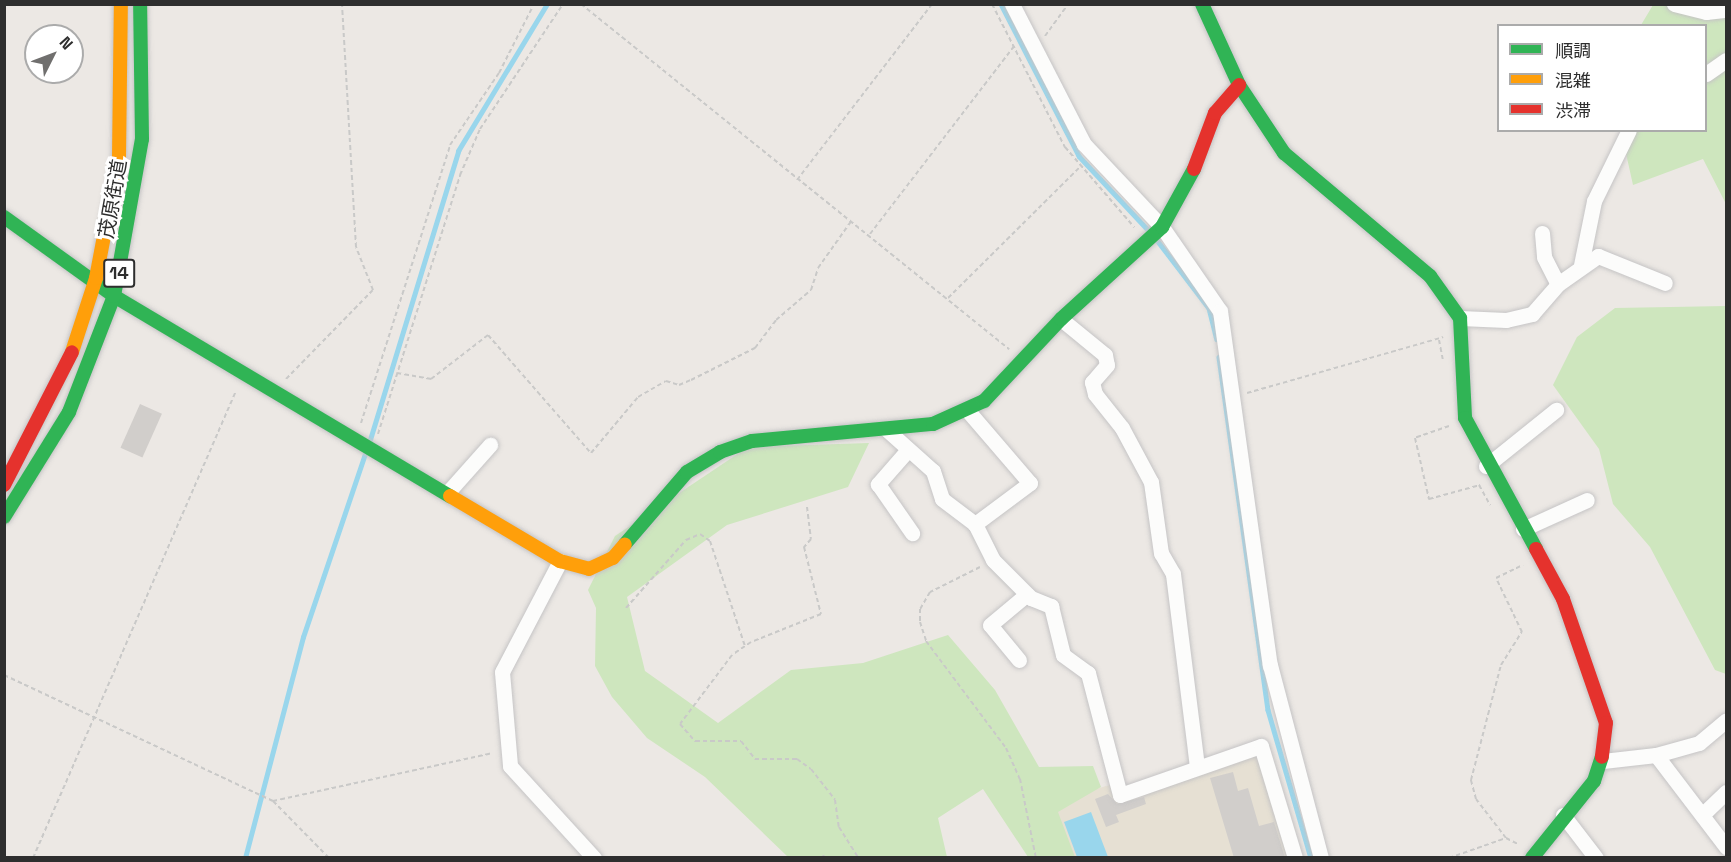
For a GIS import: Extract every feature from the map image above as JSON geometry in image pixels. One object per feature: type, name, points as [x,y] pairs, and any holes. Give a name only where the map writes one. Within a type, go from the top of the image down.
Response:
[{"type":"street","name":"茂原街道","points":[[4,485],[70,357],[96,278],[119,157],[121,4]]},
{"type":"street","name":"茂原街道","points":[[4,517],[69,412],[114,296],[142,139],[140,4]]},
{"type":"street","points":[[1012,4],[1084,144],[1162,227],[1220,311],[1235,396],[1270,664],[1321,858]]},
{"type":"street","points":[[1202,4],[1239,85],[1284,153],[1430,276],[1460,318],[1462,406],[1489,471],[1563,599],[1602,705],[1603,761],[1594,781],[1563,815],[1533,855]]},
{"type":"street","points":[[1674,4],[1706,12],[1726,10]]},
{"type":"street","points":[[1707,73],[1726,60]]},
{"type":"street","points":[[4,217],[96,278],[114,296],[243,375],[449,491],[560,561],[589,569],[613,558],[687,472],[734,446],[933,424],[968,411],[1023,360],[1061,319],[1162,227],[1185,192],[1215,113],[1239,85]]},
{"type":"street","points":[[1581,265],[1594,201],[1628,132]]},
{"type":"street","points":[[1542,233],[1544,257],[1558,284]]},
{"type":"street","points":[[1460,318],[1506,320],[1532,314],[1558,284],[1581,265],[1598,256],[1612,257],[1665,283]]},
{"type":"street","points":[[1061,319],[1104,355],[1107,365],[1092,382],[1095,394],[1122,428],[1151,482],[1161,553],[1173,574],[1197,767]]},
{"type":"street","points":[[1489,471],[1556,410]]},
{"type":"street","points":[[968,411],[1030,483],[975,524]]},
{"type":"street","points":[[886,429],[906,452],[933,471],[942,499],[954,512],[975,524],[993,560],[1028,594],[1051,606],[1063,655],[1088,673],[1120,795],[1261,746],[1295,858]]},
{"type":"street","points":[[449,491],[490,445]]},
{"type":"street","points":[[906,452],[878,484],[912,534]]},
{"type":"street","points":[[1523,529],[1587,500]]},
{"type":"street","points":[[560,561],[502,672],[508,750],[510,766],[520,782],[594,858]]},
{"type":"street","points":[[1019,660],[990,625],[1028,594]]},
{"type":"street","points":[[1603,761],[1656,755],[1699,743],[1726,720]]},
{"type":"street","points":[[1656,755],[1726,848]]},
{"type":"street","points":[[1702,815],[1726,792]]},
{"type":"street","points":[[1563,815],[1596,858]]},
{"type":"path","points":[[273,392],[374,290],[356,247],[342,4]]},
{"type":"path","points":[[356,439],[450,145],[499,73],[534,4]]},
{"type":"path","points":[[373,449],[476,138],[562,4]]},
{"type":"path","points":[[581,4],[797,180],[870,234],[1023,360]]},
{"type":"path","points":[[797,180],[932,4]]},
{"type":"path","points":[[870,234],[1014,46],[1031,42],[1068,4]]},
{"type":"path","points":[[948,298],[1079,168]]},
{"type":"path","points":[[397,374],[431,379],[488,335],[591,453],[638,397],[666,381],[679,385],[691,380],[755,348],[776,320],[811,290],[818,268],[852,220]]},
{"type":"path","points":[[1235,396],[1439,340],[1456,329],[1460,318]]},
{"type":"path","points":[[1439,340],[1443,364]]},
{"type":"path","points":[[33,858],[243,375]]},
{"type":"path","points":[[1448,417],[1449,428],[1415,438],[1428,499],[1479,485],[1489,471]]},
{"type":"path","points":[[1479,485],[1496,515]]},
{"type":"path","points":[[807,507],[811,539],[804,547],[821,614],[745,646],[680,724],[695,741],[741,741],[755,759],[797,759],[811,770],[836,800],[839,827],[858,858]]},
{"type":"path","points":[[626,608],[686,540],[700,534],[710,542],[745,646]]},
{"type":"path","points":[[1518,555],[1524,565],[1496,578],[1522,632],[1501,665],[1471,780],[1476,799],[1506,838],[1533,855]]},
{"type":"path","points":[[993,560],[939,584],[920,609],[920,622],[926,640],[1006,748],[1020,779],[1036,858]]},
{"type":"path","points":[[4,675],[273,801],[329,858]]},
{"type":"path","points":[[273,801],[508,750]]},
{"type":"path","points":[[1449,858],[1506,838]]},
{"type":"shaded area","points":[[1255,751],[1291,857],[1052,857],[1039,805],[1110,785],[1115,799]]},
{"type":"green space","points":[[1653,5],[1726,5],[1726,204],[1703,159],[1633,185],[1621,132],[1707,132],[1707,24],[1642,24]]},
{"type":"green space","points":[[1726,306],[1726,674],[1715,670],[1650,547],[1613,504],[1599,449],[1553,385],[1577,337],[1615,308]]},
{"type":"green space","points":[[869,443],[848,487],[727,525],[627,597],[645,671],[718,723],[791,670],[863,663],[948,635],[995,690],[1039,767],[1093,766],[1101,787],[1058,812],[1075,857],[1028,857],[983,789],[938,818],[947,857],[788,857],[705,777],[647,738],[612,697],[595,666],[596,608],[588,590],[615,536],[748,447]]},
{"type":"water","points":[[1091,812],[1108,857],[1077,857],[1064,822]]},
{"type":"building","points":[[140,404],[162,414],[142,458],[120,448]]},
{"type":"building","points":[[1233,772],[1238,791],[1248,788],[1259,826],[1274,822],[1285,858],[1234,858],[1210,778]]},
{"type":"building","points":[[1108,794],[1117,804],[1144,797],[1146,804],[1116,815],[1119,822],[1106,827],[1095,799]]},
{"type":"waterway","points":[[369,443],[458,151],[547,4]]},
{"type":"waterway","points":[[1001,4],[1079,156],[1150,232]]},
{"type":"waterway","points":[[1157,240],[1209,308],[1217,339]]},
{"type":"waterway","points":[[1219,357],[1268,710],[1311,858]]},
{"type":"waterway","points":[[245,858],[303,637],[365,454]]},
{"type":"traffic: fast","points":[[4,517],[69,412],[114,296],[142,139],[140,4]]},
{"type":"traffic: fast","points":[[1202,4],[1239,85],[1284,153],[1430,276],[1460,318],[1465,418],[1536,549]]},
{"type":"traffic: fast","points":[[625,544],[687,472],[720,452],[752,441],[933,424],[984,401],[1061,319],[1162,227],[1194,169]]},
{"type":"traffic: fast","points":[[4,217],[114,296],[450,496]]},
{"type":"traffic: fast","points":[[1532,858],[1594,781],[1602,757]]},
{"type":"traffic: slow","points":[[72,352],[96,278],[119,157],[121,4]]},
{"type":"traffic: slow","points":[[450,496],[560,561],[589,569],[613,558],[625,544]]},
{"type":"traffic: jam","points":[[1194,169],[1215,113],[1239,85]]},
{"type":"traffic: jam","points":[[4,485],[72,352]]},
{"type":"traffic: jam","points":[[1536,549],[1563,599],[1606,723],[1602,757]]}]
